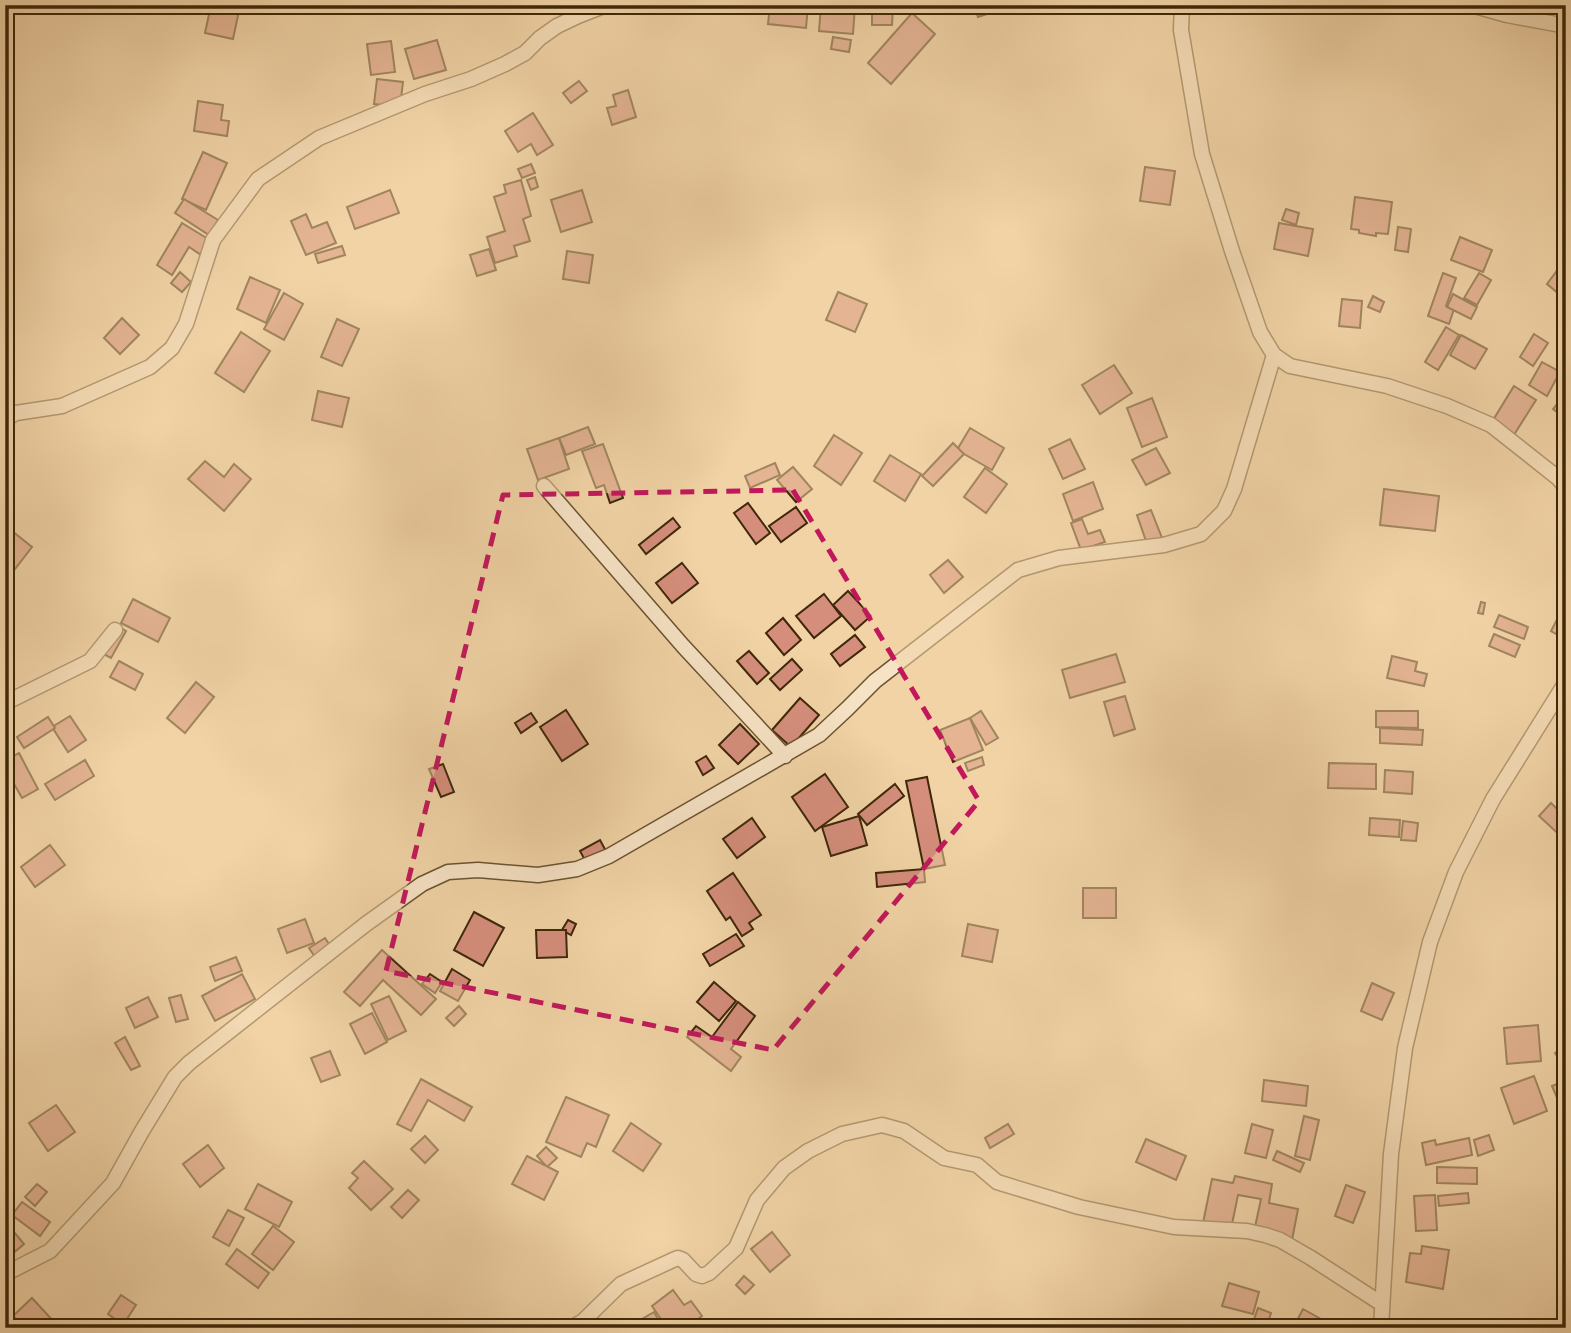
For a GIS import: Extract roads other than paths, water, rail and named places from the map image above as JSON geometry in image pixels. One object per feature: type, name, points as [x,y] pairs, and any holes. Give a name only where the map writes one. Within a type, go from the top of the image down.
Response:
[{"type":"street","points":[[5,419],[16,413],[62,406],[150,367],[172,348],[186,324],[213,240],[258,178],[319,138],[505,64],[558,26],[606,5]]},
{"type":"street","points":[[1182,5],[1181,30],[1202,154],[1260,332],[1274,355],[1290,366],[1387,386],[1458,411],[1490,425],[1563,479]]},
{"type":"street","points":[[1471,5],[1566,26]]},
{"type":"street","points":[[5,1274],[50,1251],[113,1183],[175,1077],[189,1063],[366,924],[422,884],[448,872],[478,870],[538,875],[578,869],[609,856],[819,735],[875,681],[1018,570],[1059,558],[1164,545],[1201,534],[1224,511],[1234,489],[1274,355]]},
{"type":"street","points":[[544,486],[683,646],[785,756]]},
{"type":"street","points":[[5,703],[90,661],[115,630]]},
{"type":"street","points":[[1381,1328],[1391,1154],[1405,1048],[1430,942],[1456,872],[1493,799],[1566,682]]},
{"type":"street","points":[[571,1328],[583,1321],[621,1284],[678,1258],[696,1274],[702,1276],[709,1273],[736,1248],[757,1200],[785,1168],[808,1151],[842,1134],[882,1125],[904,1130],[944,1158],[977,1165],[998,1182],[1079,1207],[1174,1227],[1247,1231],[1280,1240],[1382,1304]]}]
